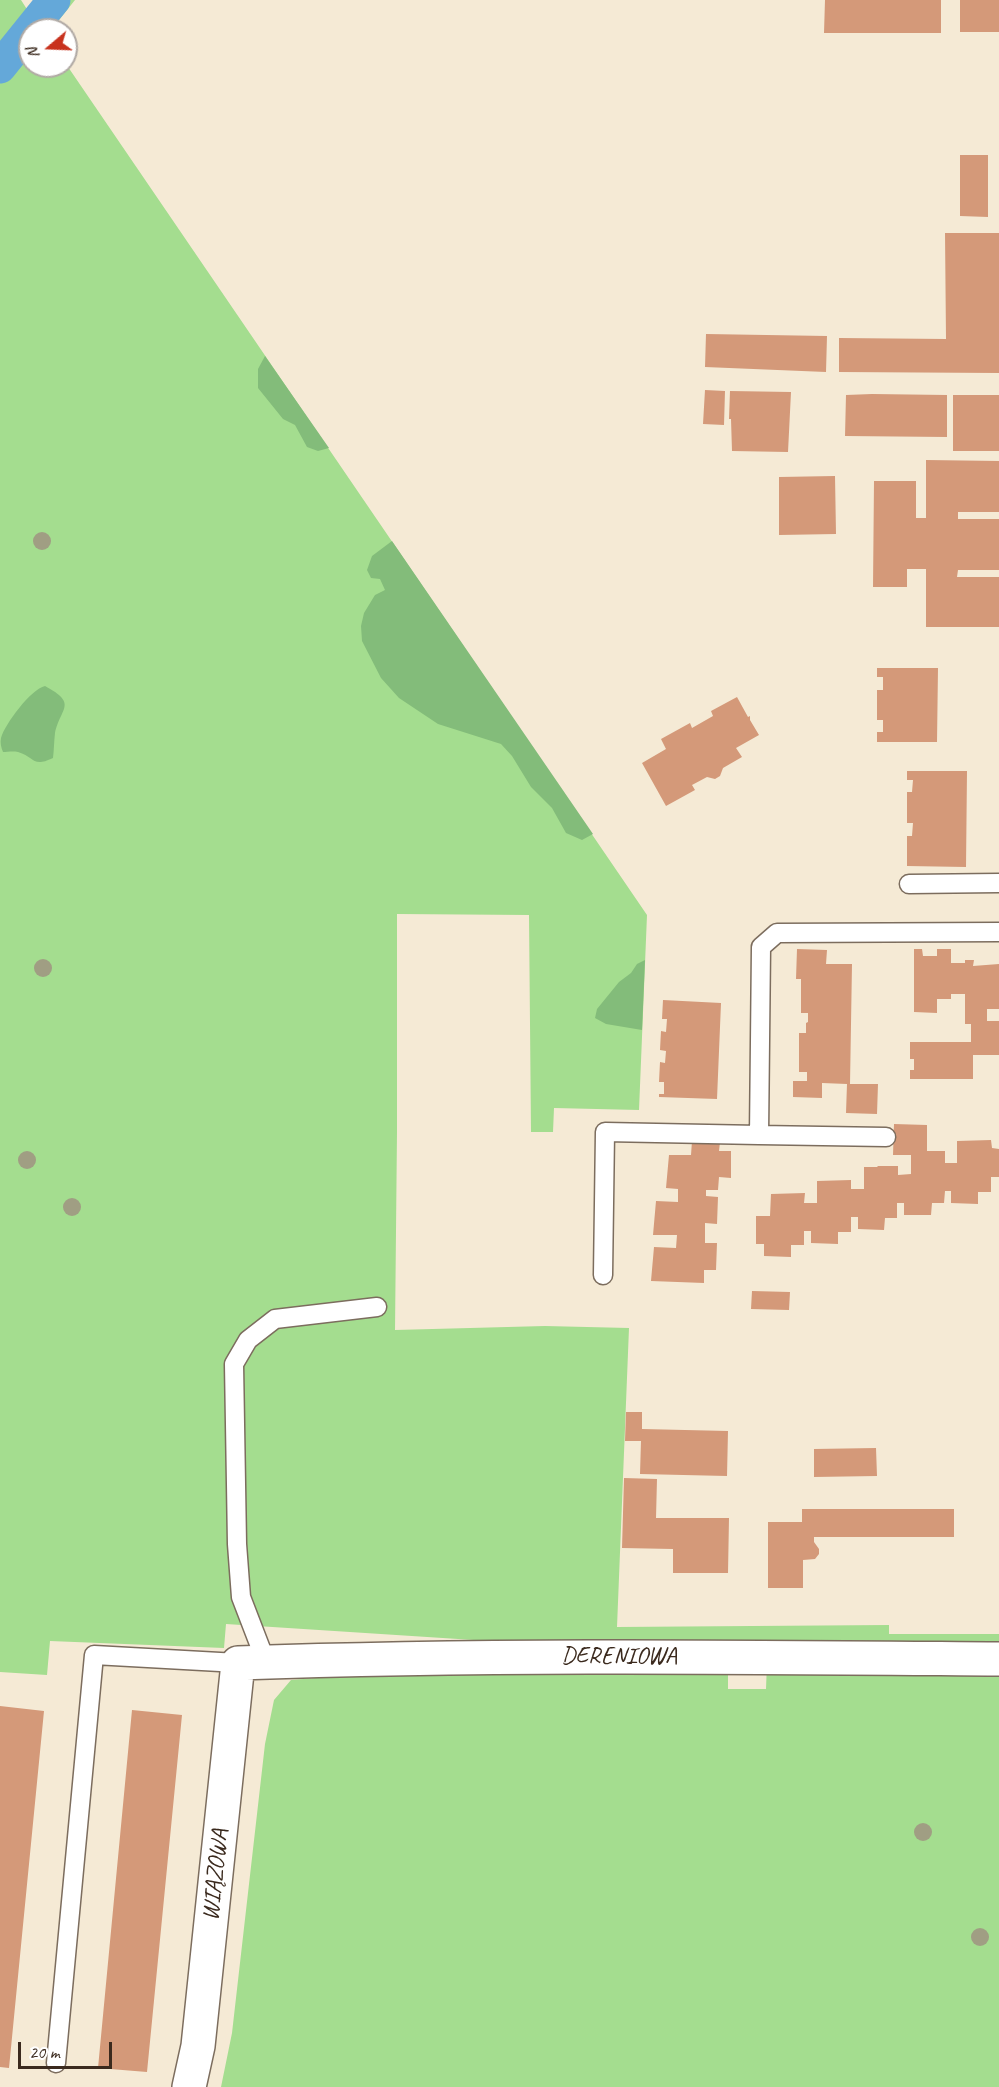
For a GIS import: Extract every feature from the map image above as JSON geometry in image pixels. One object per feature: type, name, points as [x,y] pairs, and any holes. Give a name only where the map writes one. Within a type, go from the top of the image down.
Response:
[{"type":"street","name":"DERENIOWA","points":[[252,1662],[428,1657],[999,1659]]},
{"type":"street","name":"WIĄZOWA","points":[[189,2087],[198,2046],[252,1662]]},
{"type":"lane","points":[[909,884],[999,883]]},
{"type":"lane","points":[[759,1135],[761,947],[777,933],[999,932]]},
{"type":"lane","points":[[603,1275],[605,1132],[886,1137]]},
{"type":"lane","points":[[56,2062],[94,1655],[252,1662],[241,1597],[237,1544],[234,1364],[248,1340],[275,1319],[377,1307]]},
{"type":"green space","points":[[0,0],[21,0],[32,17],[18,18],[18,34],[0,57]]},
{"type":"green space","points":[[62,0],[75,0],[61,18],[47,18]]},
{"type":"green space","points":[[18,54],[18,78],[76,78],[647,915],[639,1110],[554,1108],[553,1132],[531,1132],[529,915],[397,914],[395,1330],[545,1326],[629,1328],[617,1627],[889,1625],[889,1634],[999,1634],[999,1649],[613,1649],[226,1624],[224,1648],[50,1641],[47,1675],[0,1672],[0,77]]},
{"type":"green space","points":[[265,356],[329,448],[318,451],[307,447],[295,425],[283,419],[258,388],[258,369]]},
{"type":"green space","points":[[392,541],[593,834],[582,840],[566,833],[552,808],[531,787],[512,756],[501,744],[438,724],[399,698],[381,678],[362,641],[361,626],[364,613],[375,595],[385,590],[380,579],[371,578],[367,570],[372,556]]},
{"type":"green space","points":[[45,686],[61,697],[65,706],[55,733],[53,758],[37,762],[18,752],[3,752],[1,738],[8,724],[26,700]]},
{"type":"green space","points":[[645,960],[642,1030],[606,1024],[595,1018],[597,1009],[619,982],[631,973],[637,964]]},
{"type":"green space","points":[[767,1662],[999,1665],[999,2087],[221,2087],[232,2033],[265,1744],[274,1700],[291,1680],[327,1677],[728,1669],[728,1689],[766,1689]]},
{"type":"building","points":[[825,0],[941,0],[941,33],[824,33]]},
{"type":"building","points":[[960,0],[999,0],[999,32],[960,32]]},
{"type":"building","points":[[960,155],[988,155],[988,217],[960,216]]},
{"type":"building","points":[[945,233],[999,233],[999,373],[839,372],[839,338],[946,339]]},
{"type":"building","points":[[706,334],[827,336],[826,372],[705,367]]},
{"type":"building","points":[[705,390],[725,391],[724,425],[703,424]]},
{"type":"building","points":[[730,391],[791,392],[788,452],[732,451],[731,419],[729,419]]},
{"type":"building","points":[[846,395],[947,395],[947,437],[845,436]]},
{"type":"building","points":[[953,395],[999,395],[999,451],[953,451]]},
{"type":"building","points":[[926,460],[999,461],[999,512],[958,512],[958,519],[999,519],[999,570],[958,570],[957,577],[999,577],[999,627],[926,627],[926,569],[907,569],[907,587],[873,587],[874,481],[916,481],[916,518],[926,518]]},
{"type":"building","points":[[835,476],[836,534],[779,535],[779,477]]},
{"type":"building","points":[[877,668],[938,668],[937,742],[877,742],[877,732],[883,732],[883,720],[877,720],[877,690],[883,690],[883,677],[877,677]]},
{"type":"building","points":[[737,697],[759,735],[736,748],[742,757],[723,768],[720,776],[715,779],[707,777],[692,785],[695,790],[666,806],[642,763],[666,749],[661,739],[690,723],[692,728],[713,716],[711,711]]},
{"type":"building","points":[[907,771],[967,771],[966,867],[907,866],[907,836],[912,836],[913,823],[907,823],[907,792],[912,792],[913,780],[907,780]]},
{"type":"building","points":[[797,949],[827,950],[826,964],[852,964],[850,1084],[878,1084],[877,1114],[846,1113],[847,1084],[822,1083],[822,1098],[793,1097],[793,1081],[807,1081],[807,1072],[799,1072],[799,1033],[806,1033],[808,1013],[801,1013],[801,979],[796,979]]},
{"type":"building","points":[[914,949],[922,949],[923,956],[937,956],[937,949],[951,949],[951,963],[965,963],[965,960],[974,960],[973,966],[999,964],[999,1009],[987,1009],[987,1021],[999,1021],[999,1055],[973,1055],[973,1079],[910,1079],[910,1070],[914,1070],[914,1059],[910,1059],[910,1042],[971,1042],[971,1024],[965,1024],[965,994],[951,994],[951,999],[937,999],[937,1013],[914,1012]]},
{"type":"building","points":[[663,1000],[721,1003],[717,1099],[659,1097],[659,1094],[664,1094],[664,1082],[659,1082],[660,1062],[665,1063],[666,1051],[660,1050],[661,1031],[666,1032],[667,1019],[662,1019]]},
{"type":"building","points":[[894,1124],[927,1125],[927,1151],[945,1151],[945,1163],[957,1163],[957,1141],[991,1140],[992,1148],[999,1149],[999,1177],[991,1177],[991,1192],[978,1192],[978,1204],[951,1203],[951,1191],[945,1191],[944,1203],[932,1203],[931,1215],[904,1215],[904,1203],[897,1203],[897,1218],[885,1218],[884,1230],[858,1229],[858,1217],[851,1217],[851,1232],[838,1232],[838,1244],[811,1243],[811,1231],[804,1231],[804,1245],[791,1245],[791,1257],[764,1256],[764,1244],[756,1244],[756,1216],[770,1216],[771,1194],[805,1193],[804,1203],[817,1203],[817,1181],[851,1180],[851,1189],[864,1189],[864,1167],[898,1166],[898,1175],[911,1174],[911,1155],[893,1155]]},
{"type":"building","points":[[692,1141],[720,1142],[719,1151],[731,1151],[731,1178],[719,1177],[718,1190],[706,1190],[706,1196],[718,1197],[717,1224],[705,1223],[705,1243],[717,1243],[716,1270],[704,1270],[704,1283],[651,1281],[654,1247],[676,1248],[677,1235],[653,1235],[656,1201],[678,1202],[678,1189],[666,1188],[669,1155],[691,1155]]},
{"type":"building","points":[[752,1291],[790,1292],[789,1310],[751,1309]]},
{"type":"building","points":[[626,1412],[642,1412],[642,1429],[728,1431],[727,1476],[640,1474],[641,1441],[625,1441]]},
{"type":"building","points":[[876,1448],[877,1476],[814,1477],[814,1449]]},
{"type":"building","points":[[624,1478],[657,1479],[656,1518],[729,1518],[728,1573],[673,1573],[673,1549],[622,1548]]},
{"type":"building","points":[[802,1509],[954,1509],[954,1537],[814,1537],[819,1554],[815,1559],[803,1560],[803,1588],[768,1588],[768,1522],[802,1522]]},
{"type":"building","points":[[0,1706],[44,1711],[9,2068],[0,2067]]},
{"type":"building","points":[[132,1710],[182,1715],[147,2072],[98,2068]]},
{"type":"waterway","points":[[0,67],[54,0]]}]
